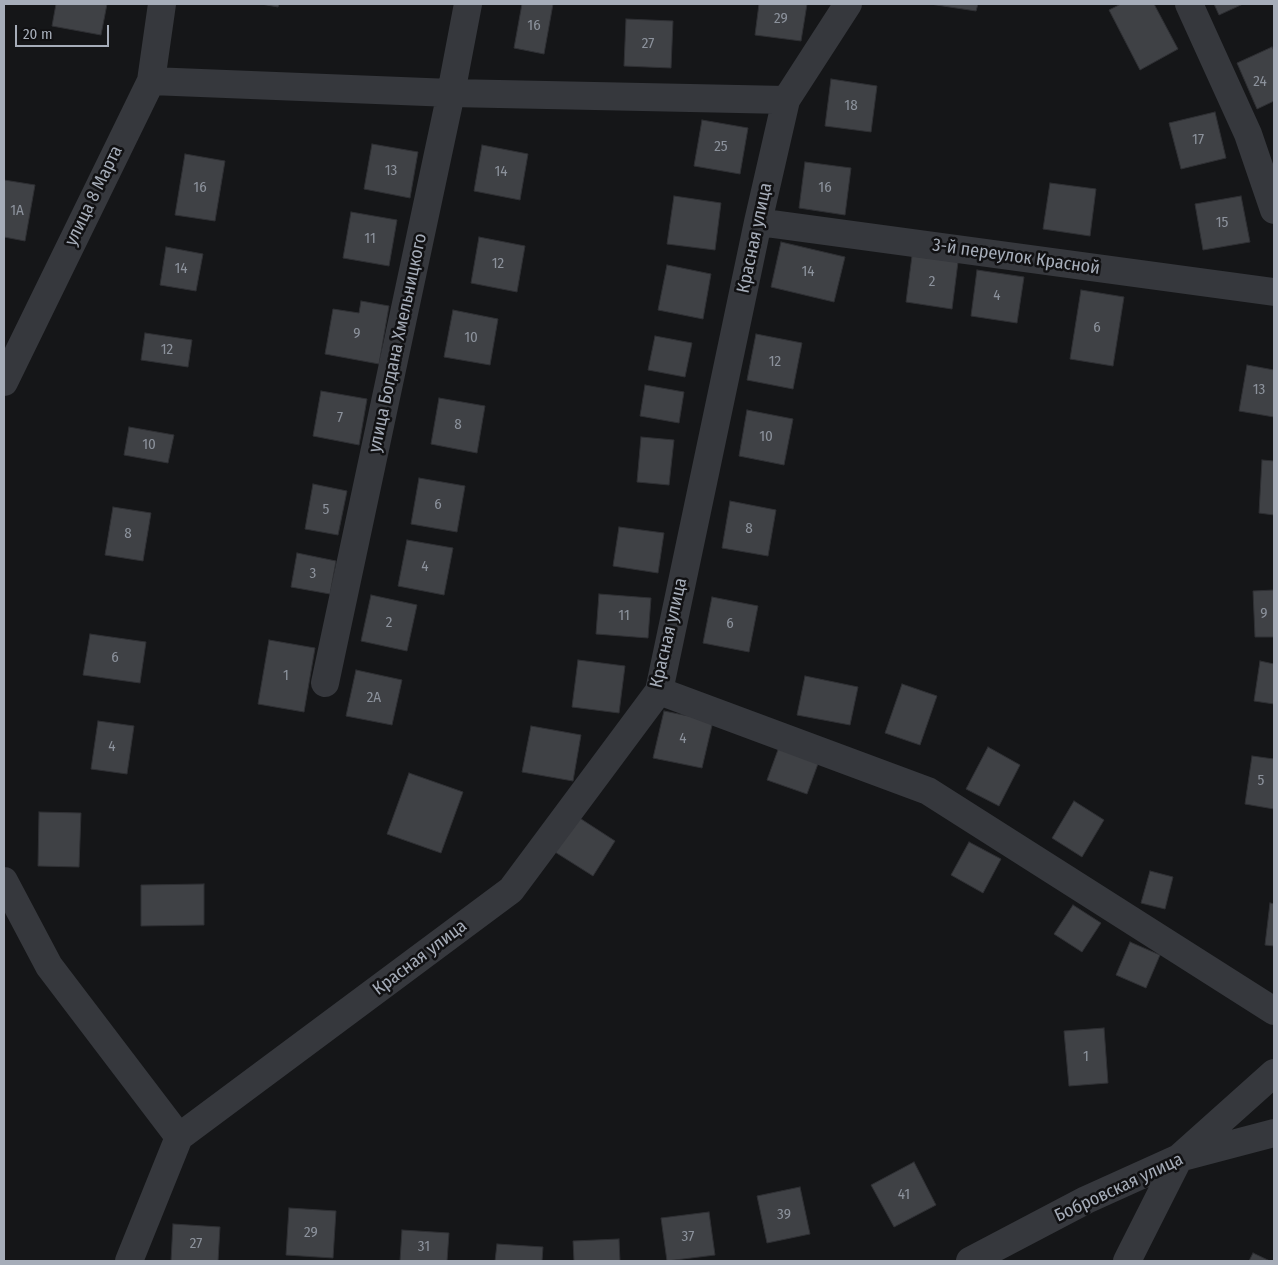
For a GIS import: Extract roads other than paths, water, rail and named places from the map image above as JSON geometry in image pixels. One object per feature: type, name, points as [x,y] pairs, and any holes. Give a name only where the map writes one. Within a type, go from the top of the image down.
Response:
[{"type":"street","name":"улица 8 Марта","points":[[4,382],[150,81],[162,4]]},
{"type":"street","name":"улица Богдана Хмельницкого","points":[[325,683],[451,94],[468,4]]},
{"type":"street","name":"Красная улица","points":[[179,1137],[511,890],[659,691],[758,222],[786,100],[848,4]]},
{"type":"street","points":[[1188,4],[1248,134],[1274,210]]},
{"type":"street","points":[[150,81],[451,94],[786,100]]},
{"type":"street","name":"3-й переулок Красной","points":[[758,222],[1274,292]]},
{"type":"street","points":[[659,691],[928,791],[1274,1010]]},
{"type":"street","points":[[4,881],[49,966],[179,1137],[129,1261]]},
{"type":"street","points":[[1127,1261],[1179,1158],[1274,1073]]},
{"type":"street","name":"Бобровская улица","points":[[970,1261],[1086,1200],[1179,1158],[1274,1133]]}]
